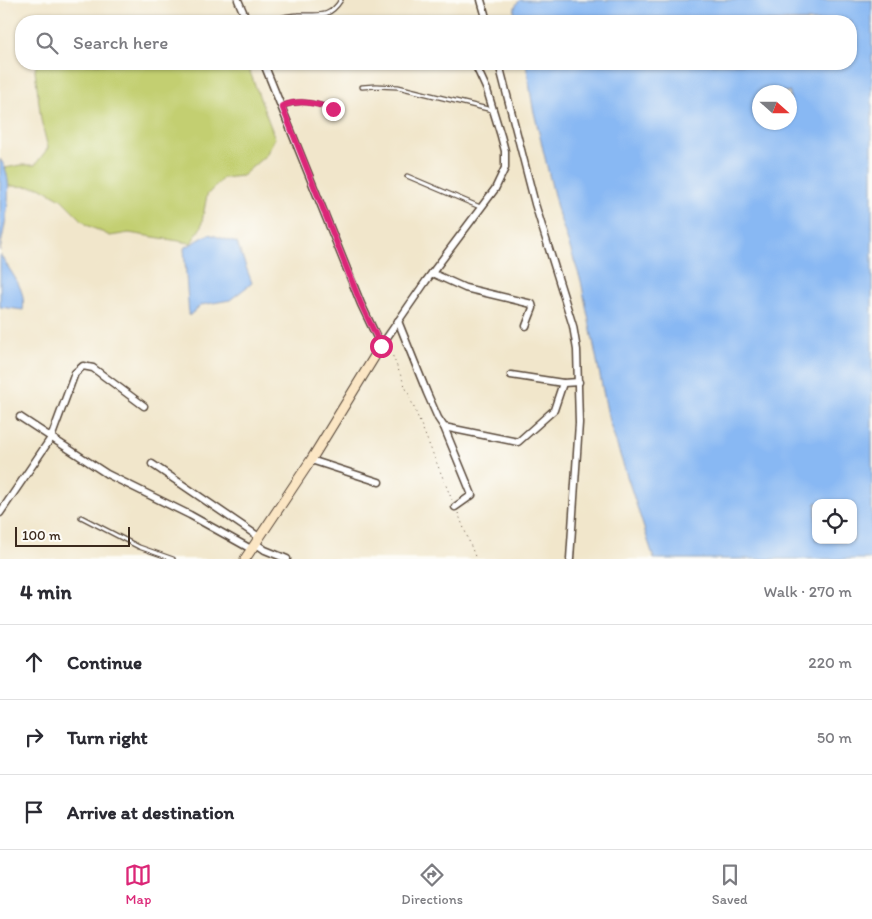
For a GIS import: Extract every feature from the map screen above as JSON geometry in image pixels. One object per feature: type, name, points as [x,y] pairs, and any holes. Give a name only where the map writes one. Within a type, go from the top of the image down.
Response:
[{"type":"street","points":[[238,0],[244,15]]},
{"type":"street","points":[[481,0],[485,15]]},
{"type":"street","points":[[267,70],[361,304],[383,343]]},
{"type":"street","points":[[245,559],[311,460],[383,343],[432,273],[495,189],[505,168],[505,151],[487,90],[478,70]]},
{"type":"street","points":[[501,70],[536,204],[573,326],[577,350],[579,423],[570,559]]},
{"type":"street","points":[[432,273],[465,288],[532,304],[533,308],[526,326]]},
{"type":"street","points":[[398,321],[472,495],[455,508]]},
{"type":"street","points":[[0,512],[51,438],[76,373],[83,366],[99,372],[144,406]]},
{"type":"street","points":[[511,375],[563,383],[579,382]]},
{"type":"street","points":[[444,427],[518,442],[554,410],[563,383]]},
{"type":"street","points":[[20,418],[107,474],[190,515],[255,543]]},
{"type":"street","points":[[311,460],[379,482]]},
{"type":"street","points":[[152,464],[255,543],[265,550],[287,559]]},
{"type":"lane","points":[[293,15],[327,14],[341,0]]},
{"type":"lane","points":[[362,87],[398,87],[492,110]]},
{"type":"lane","points":[[282,106],[292,102],[303,101],[333,109]]},
{"type":"lane","points":[[407,176],[481,207]]},
{"type":"lane","points":[[81,517],[139,547],[173,559]]},
{"type":"path","points":[[383,343],[476,559]]},
{"type":"green space","points":[[35,70],[249,70],[275,138],[266,155],[242,176],[223,178],[207,195],[201,227],[191,243],[129,233],[110,236],[87,225],[61,199],[40,187],[9,186],[5,168],[35,165],[48,148],[41,120]]},
{"type":"water","points":[[520,0],[872,0],[872,559],[654,559],[609,421],[581,281],[558,212],[533,108],[527,70],[857,70],[857,15],[514,15],[514,10]]},
{"type":"water","points":[[0,159],[5,168],[9,191],[0,251]]},
{"type":"water","points":[[209,234],[237,243],[252,283],[230,300],[201,305],[189,316],[184,248]]},
{"type":"water","points":[[0,254],[20,288],[24,302],[23,310],[0,307]]},
{"type":"route","points":[[333,109],[303,101],[292,102],[282,106],[361,304],[381,346]]}]
